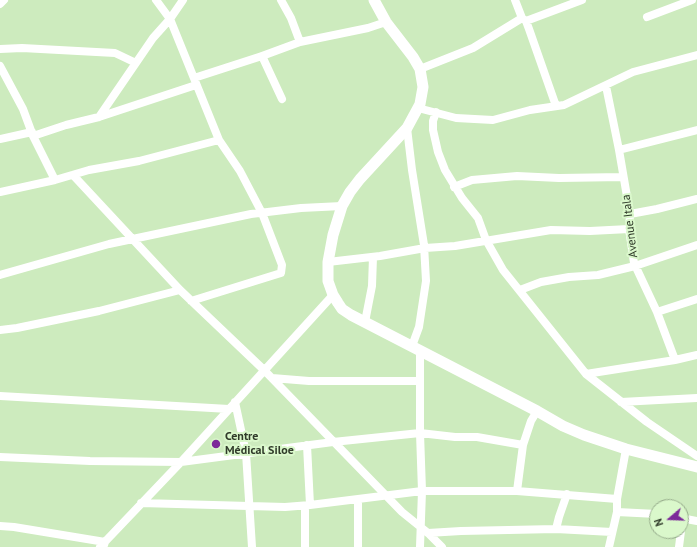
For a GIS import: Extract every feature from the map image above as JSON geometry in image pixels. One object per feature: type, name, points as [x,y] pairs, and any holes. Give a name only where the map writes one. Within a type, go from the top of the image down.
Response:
[{"type":"main road","points":[[374,0],[386,22],[413,57],[420,69],[422,87],[420,104],[407,128],[360,179],[342,206],[333,235],[328,262],[328,281],[333,295],[342,309],[563,426],[584,435],[626,449],[697,467]]},
{"type":"street","points":[[0,4],[4,0]]},
{"type":"street","points":[[156,0],[170,19],[219,140],[240,171],[262,213],[282,265],[281,273],[191,301]]},
{"type":"street","points":[[99,116],[153,38],[170,19],[183,0]]},
{"type":"street","points":[[281,0],[291,18],[300,42]]},
{"type":"street","points":[[515,0],[524,19],[556,106]]},
{"type":"street","points":[[420,69],[473,48],[524,19],[582,0]]},
{"type":"street","points":[[647,17],[692,0]]},
{"type":"street","points":[[0,139],[33,134],[99,116],[300,42],[368,28],[386,22]]},
{"type":"street","points":[[0,48],[115,53],[136,63]]},
{"type":"street","points":[[418,108],[456,118],[491,120],[530,110],[568,104],[633,72],[697,55]]},
{"type":"street","points":[[262,56],[282,99]]},
{"type":"street","points":[[0,66],[23,109],[54,180]]},
{"type":"street","name":"Avenue Itala","points":[[606,86],[630,214],[629,229],[635,266],[657,312],[674,360]]},
{"type":"street","points":[[436,112],[433,121],[433,130],[438,152],[445,170],[454,187],[478,218],[486,240],[503,270],[586,374],[647,422],[697,456]]},
{"type":"street","points":[[407,128],[412,170],[425,248],[426,284],[418,327],[416,348],[420,381],[422,491],[420,547]]},
{"type":"street","points":[[619,150],[697,130]]},
{"type":"street","points":[[0,192],[54,180],[89,170],[139,161],[219,140]]},
{"type":"street","points":[[73,175],[180,290],[264,370],[402,512],[428,533],[442,547]]},
{"type":"street","points":[[454,187],[472,180],[517,176],[559,178],[623,176]]},
{"type":"street","points":[[630,214],[657,209],[697,198]]},
{"type":"street","points":[[0,275],[131,239],[262,213],[342,206]]},
{"type":"street","points":[[328,262],[373,257],[425,248],[455,246],[551,230],[590,231],[629,229]]},
{"type":"street","points":[[520,290],[541,282],[569,277],[598,275],[635,266],[697,245]]},
{"type":"street","points":[[365,322],[372,286],[373,257]]},
{"type":"street","points":[[0,330],[17,328],[99,311],[180,290]]},
{"type":"street","points":[[0,526],[14,526],[103,545],[182,462],[333,295]]},
{"type":"street","points":[[657,312],[697,299]]},
{"type":"street","points":[[586,374],[697,355]]},
{"type":"street","points":[[272,378],[309,381],[420,381]]},
{"type":"street","points":[[0,396],[229,409]]},
{"type":"street","points":[[621,402],[697,398]]},
{"type":"street","points":[[235,402],[246,453],[248,507],[252,547]]},
{"type":"street","points":[[517,491],[523,444],[531,421],[537,411]]},
{"type":"street","points":[[0,458],[182,462],[307,445],[420,433],[455,437],[477,437],[523,444]]},
{"type":"street","points":[[305,547],[308,506],[307,445]]},
{"type":"street","points":[[688,450],[697,447]]},
{"type":"street","points":[[609,547],[617,512],[626,449]]},
{"type":"street","points":[[141,504],[285,508],[422,491],[517,491],[618,499]]},
{"type":"street","points":[[556,529],[568,494]]},
{"type":"street","points":[[358,499],[358,547]]},
{"type":"street","points":[[617,512],[649,514]]},
{"type":"street","points":[[428,533],[556,529],[612,532]]},
{"type":"place","name":"Centre Médical Siloe","points":[[216,444]]}]
